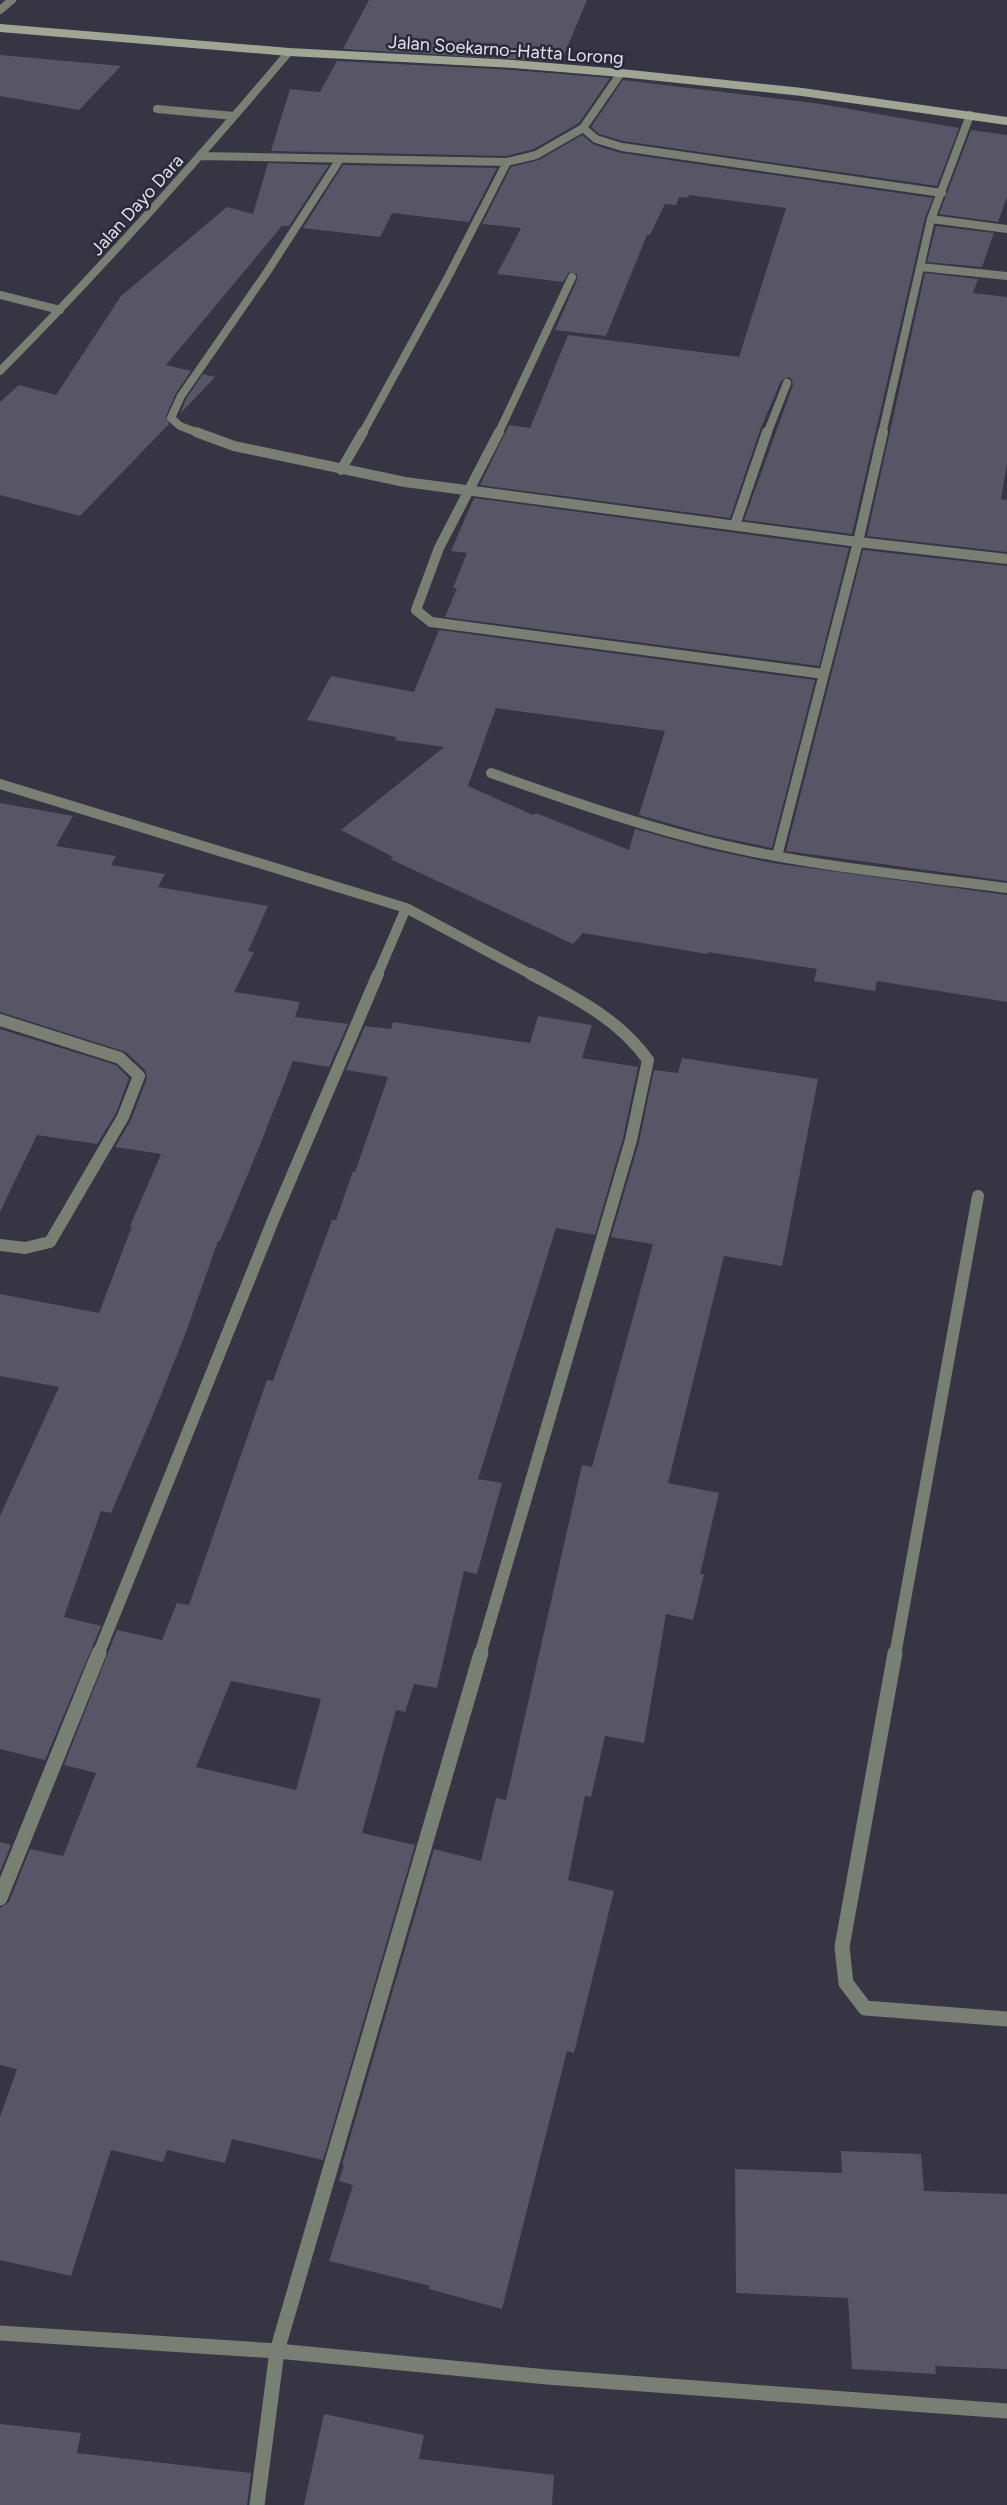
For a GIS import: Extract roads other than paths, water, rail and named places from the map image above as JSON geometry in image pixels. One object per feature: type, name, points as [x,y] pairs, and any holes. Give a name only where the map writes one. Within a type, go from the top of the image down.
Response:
[{"type":"street","points":[[0,10],[12,0]]},
{"type":"street","name":"Jalan Soekarno-Hatta Lorong","points":[[0,28],[289,52],[502,63],[621,73],[802,92],[1007,121]]},
{"type":"street","name":"Jalan Dayo Dara","points":[[0,371],[60,310],[201,156],[289,52]]},
{"type":"street","points":[[201,156],[507,162],[536,155],[583,128],[621,73]]},
{"type":"street","points":[[156,109],[234,116]]},
{"type":"street","points":[[777,856],[858,542],[931,219],[970,115]]},
{"type":"street","points":[[583,128],[596,139],[622,147],[942,193]]},
{"type":"street","points":[[340,159],[267,272],[181,396],[171,418],[180,426],[234,446],[341,470],[467,491],[1007,559]]},
{"type":"street","points":[[341,470],[412,345],[507,162]]},
{"type":"street","points":[[931,219],[1007,230]]},
{"type":"street","points":[[921,267],[1007,276]]},
{"type":"street","points":[[572,276],[504,423],[439,548],[416,610],[431,622],[824,674]]},
{"type":"street","points":[[0,295],[60,310]]},
{"type":"street","points":[[735,525],[787,383]]},
{"type":"street","points":[[491,773],[591,810],[654,828],[777,856],[1007,888]]},
{"type":"street","points":[[0,784],[406,908],[574,998],[618,1025],[638,1043],[648,1060],[631,1140],[277,2351],[257,2505]]},
{"type":"street","points":[[0,1898],[274,1218],[406,908]]},
{"type":"street","points":[[0,1020],[120,1058],[139,1076],[123,1117],[50,1242],[26,1250],[0,1245]]},
{"type":"street","points":[[978,1197],[842,1947],[846,1983],[866,2008],[1007,2019]]},
{"type":"street","points":[[0,2333],[277,2351],[547,2377],[1007,2410]]}]
